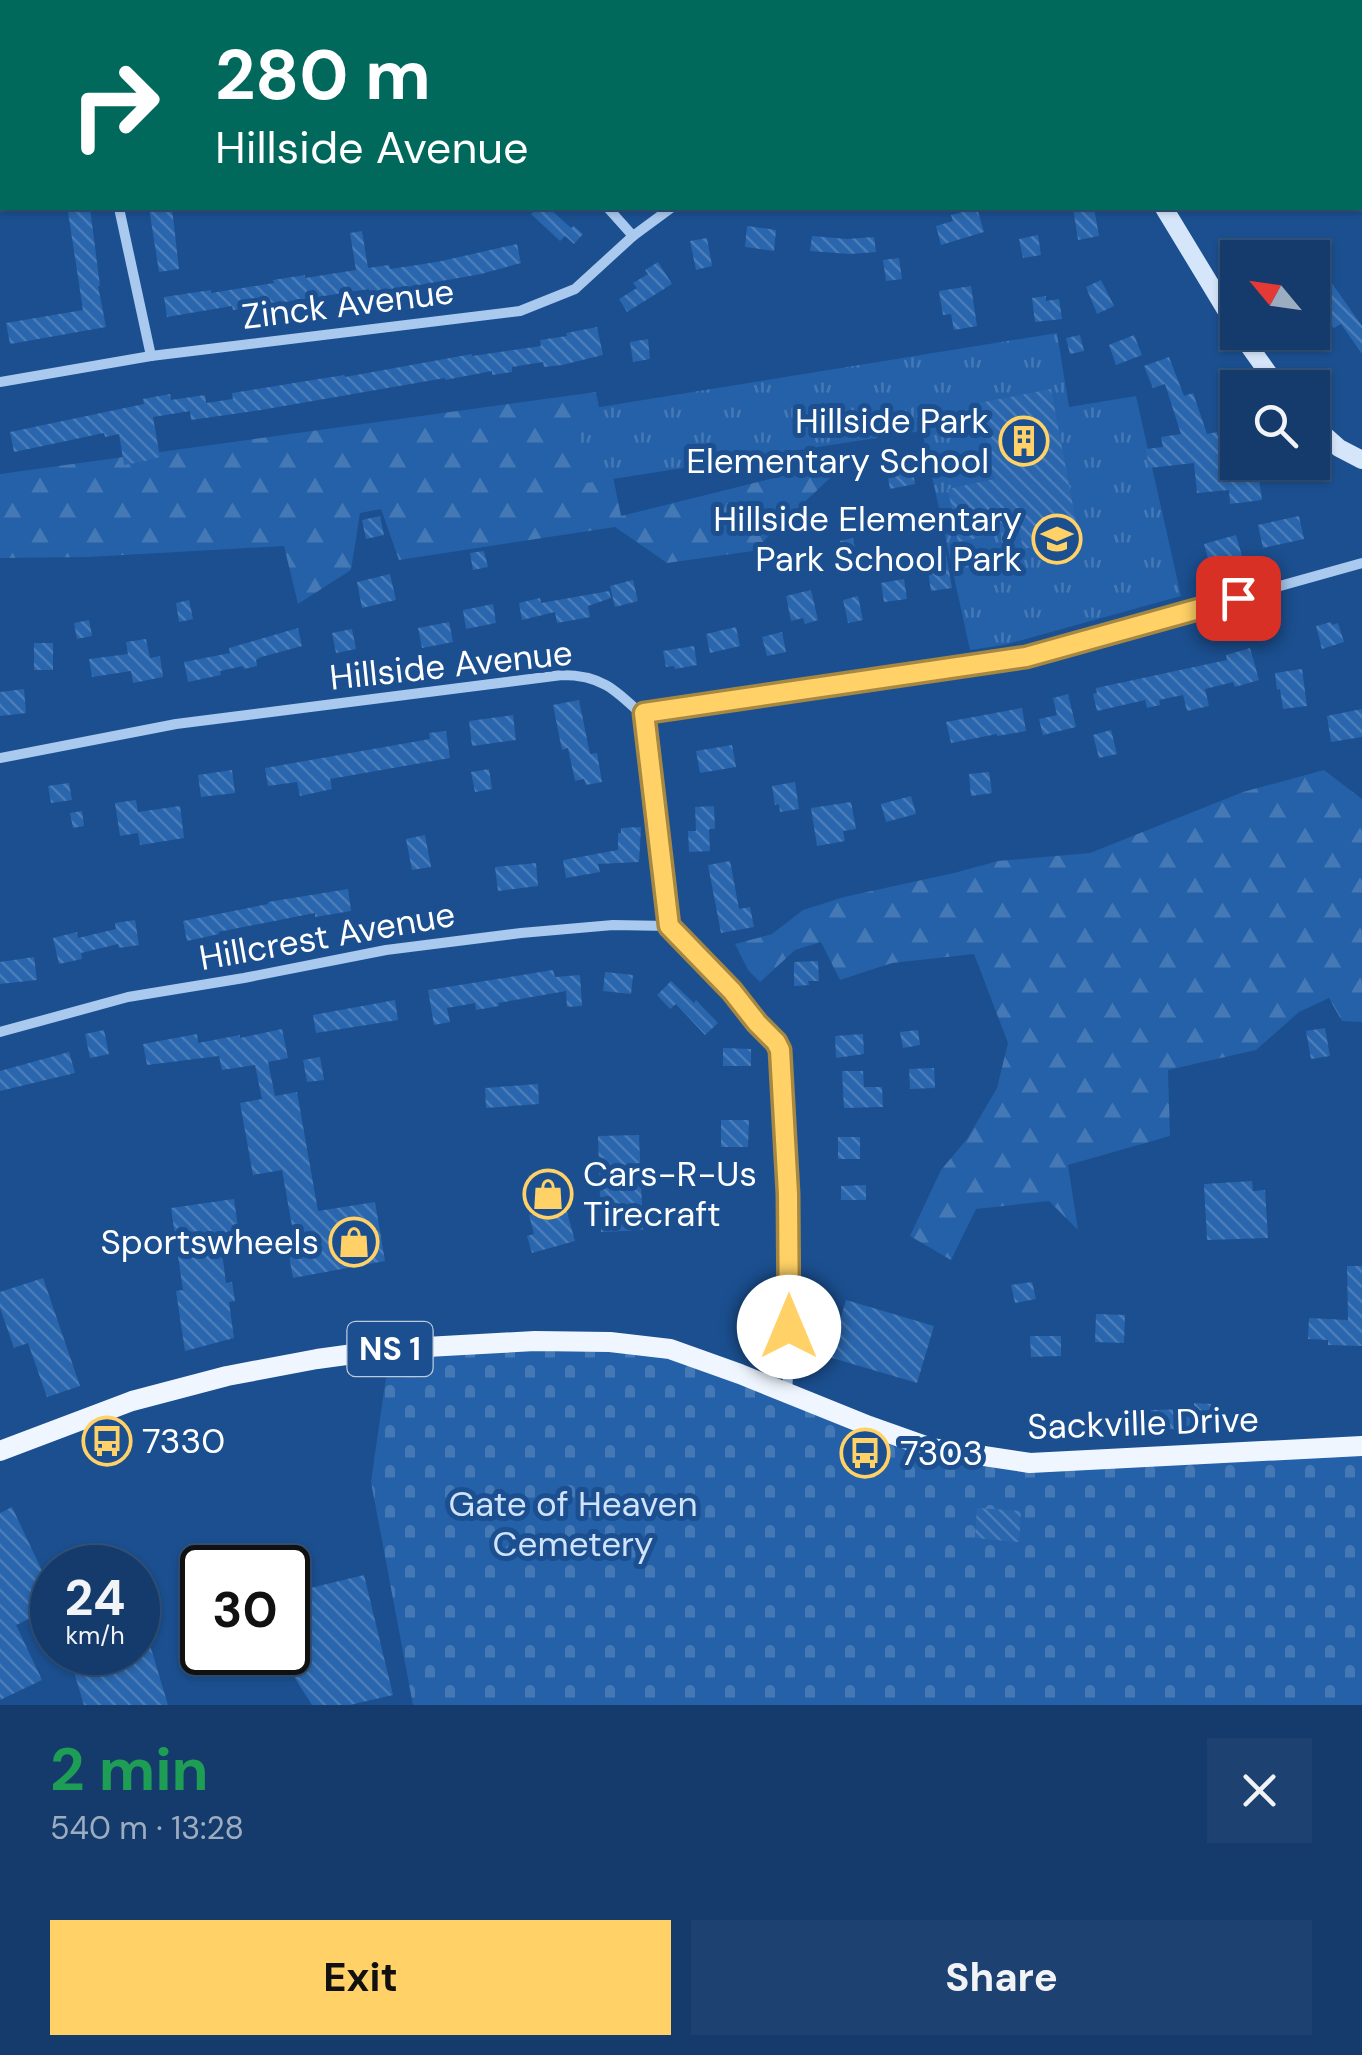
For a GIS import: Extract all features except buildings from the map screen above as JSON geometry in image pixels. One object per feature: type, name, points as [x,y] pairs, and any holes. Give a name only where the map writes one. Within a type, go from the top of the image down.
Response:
[{"type":"main road","points":[[1165,210],[1220,301]]},
{"type":"main road","points":[[1330,441],[1362,460]]},
{"type":"main road","name":"Sackville Drive","points":[[0,1450],[163,1391],[318,1359],[458,1344],[610,1342],[670,1350],[931,1448],[1030,1463],[1362,1446]]},
{"type":"street","points":[[119,210],[151,356]]},
{"type":"street","points":[[610,210],[633,236]]},
{"type":"street","name":"Zinck Avenue","points":[[0,382],[151,356],[520,311],[575,289],[667,210]]},
{"type":"street","points":[[786,1393],[788,1194],[780,1050],[732,991],[669,926],[644,713],[1026,657],[1362,563]]},
{"type":"street","name":"Hillside Avenue","points":[[0,758],[176,724],[562,675],[584,675],[598,680],[644,713]]},
{"type":"street","name":"Hillcrest Avenue","points":[[0,1032],[128,997],[386,950],[613,925],[669,926]]},
{"type":"green space","name":"Hillside Elementary Park School Park","points":[[1057,333],[1069,407],[1136,396],[1181,596],[1004,645],[970,650],[922,431],[587,483],[575,411]]},
{"type":"green space","points":[[596,392],[621,516],[850,459],[753,551],[667,563],[615,527],[399,560],[381,509],[360,513],[351,570],[298,604],[284,546],[0,558],[0,474]]},
{"type":"green space","points":[[1324,770],[1362,799],[1362,1022],[1342,1021],[1329,998],[1299,1012],[1256,1050],[1168,1070],[1170,1136],[1068,1165],[1078,1230],[1049,1201],[976,1209],[951,1260],[910,1236],[941,1170],[967,1139],[997,1088],[1008,1043],[974,954],[892,963],[840,980],[821,942],[795,950],[760,982],[748,970],[735,944],[772,934],[803,910],[844,897],[998,861],[1090,853],[1243,792]]},
{"type":"green space","name":"Gate of Heaven Cemetery","points":[[390,1349],[670,1349],[869,1426],[1030,1463],[1362,1446],[1362,1705],[413,1705],[371,1482]]},
{"type":"place","name":"Hillside Park Elementary School","points":[[1024,441]]},
{"type":"place","name":"Hillside Elementary Park School Park","points":[[1057,539]]},
{"type":"place","name":"Cars-R-Us Tirecraft","points":[[548,1194]]},
{"type":"place","name":"Sportswheels","points":[[354,1242]]},
{"type":"place","name":"7330","points":[[107,1441]]},
{"type":"place","name":"7303","points":[[865,1453]]},
{"type":"route","points":[[789,1327],[788,1194],[780,1050],[732,991],[669,926],[644,713],[1026,657],[1238,598]]}]
